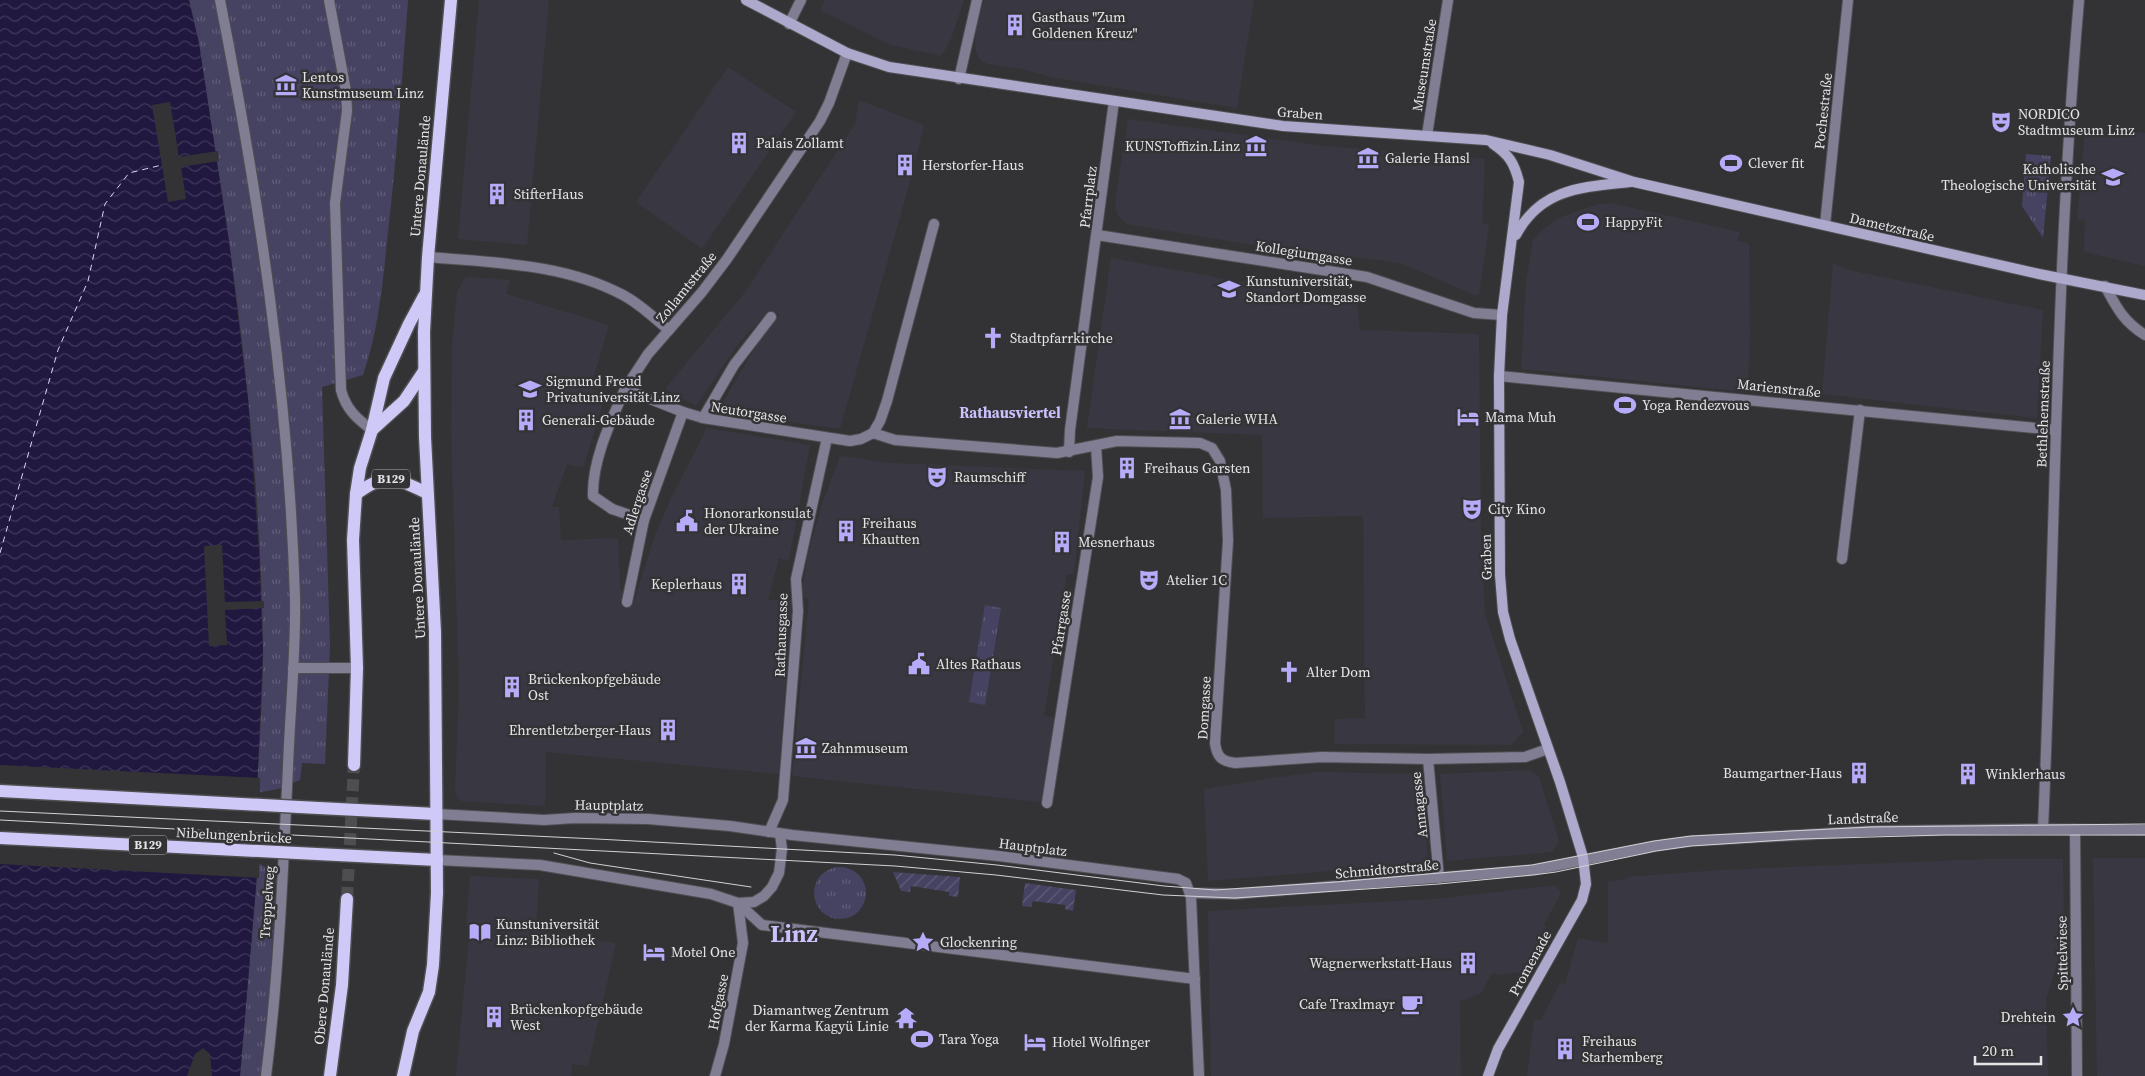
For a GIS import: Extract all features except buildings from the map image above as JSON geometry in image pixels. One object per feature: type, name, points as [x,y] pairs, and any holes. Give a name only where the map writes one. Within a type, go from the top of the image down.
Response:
[{"type":"main road","name":"Untere Donaulände","points":[[437,860],[435,632],[427,493],[424,371],[425,295],[451,0]]},
{"type":"main road","points":[[746,0],[847,53],[889,67],[959,79],[1114,100]]},
{"type":"main road","name":"Graben","points":[[1114,100],[1282,126],[1427,134],[1486,140],[1550,155],[1634,182]]},
{"type":"main road","name":"Graben","points":[[1486,140],[1502,150],[1514,164],[1519,182],[1502,315],[1499,376],[1500,575],[1503,612],[1510,639],[1574,825],[1584,861]]},
{"type":"main road","name":"Graben","points":[[1513,240],[1522,223],[1539,205],[1558,195],[1581,187],[1634,182]]},
{"type":"main road","name":"Dametzstraße","points":[[1634,182],[2061,278],[2145,295]]},
{"type":"main road","name":"Untere Donaulände","points":[[354,765],[357,668],[353,540],[356,494],[360,468],[372,430],[384,378],[405,331],[425,295]]},
{"type":"main road","points":[[372,430],[404,401],[424,371]]},
{"type":"main road","name":"B129","points":[[356,494],[383,478],[398,480],[427,493]]},
{"type":"main road","points":[[0,791],[436,814]]},
{"type":"main road","name":"Nibelungenbrücke","points":[[0,838],[437,860]]},
{"type":"main road","name":"B129","points":[[403,1076],[413,1031],[429,992],[433,965],[437,860]]},
{"type":"main road","name":"Promenade","points":[[1488,1076],[1498,1048],[1582,900],[1586,884],[1584,861]]},
{"type":"main road","name":"Obere Donaulände","points":[[330,1076],[342,985],[347,899]]},
{"type":"street","name":"Treppelweg","points":[[220,0],[259,212],[277,352],[292,519],[295,602],[282,898],[266,1076]]},
{"type":"street","points":[[329,0],[346,92],[347,111],[335,203],[341,390],[345,404],[355,418],[372,430]]},
{"type":"street","points":[[789,24],[802,0]]},
{"type":"street","points":[[959,79],[977,0]]},
{"type":"street","name":"Museumstraße","points":[[1427,134],[1448,0]]},
{"type":"street","name":"Pochestraße","points":[[1825,225],[1848,0]]},
{"type":"street","name":"Bethlehemstraße","points":[[2043,829],[2061,278],[2072,75],[2079,0]]},
{"type":"street","name":"Zollamtstraße","points":[[644,520],[612,509],[593,496],[592,482],[608,428],[625,388],[648,354],[702,292],[727,259],[820,121],[829,103],[847,53]]},
{"type":"street","name":"Pfarrplatz","points":[[1069,452],[1070,430],[1114,100]]},
{"type":"street","points":[[934,224],[887,401],[880,422],[873,433],[895,440],[1058,453],[1096,446]]},
{"type":"street","name":"Kollegiumgasse","points":[[1096,235],[1367,277],[1474,313],[1502,315]]},
{"type":"street","points":[[428,257],[526,266],[578,277],[623,296],[640,306],[668,330]]},
{"type":"street","points":[[2105,286],[2125,320],[2130,326],[2145,335]]},
{"type":"street","points":[[703,418],[734,365],[771,316]]},
{"type":"street","name":"Marienstraße","points":[[1499,376],[2056,430]]},
{"type":"street","name":"Neutorgasse","points":[[625,388],[683,412],[703,418],[850,441],[862,439],[873,433]]},
{"type":"street","points":[[1842,559],[1860,410]]},
{"type":"street","name":"Adlergasse","points":[[627,602],[644,520],[683,412]]},
{"type":"street","name":"Rathausgasse","points":[[769,832],[783,800],[798,611],[796,578],[827,438]]},
{"type":"street","name":"Domgasse","points":[[1096,446],[1117,441],[1200,443],[1212,448],[1220,461],[1226,490],[1228,541],[1215,743],[1217,754],[1221,759],[1235,763],[1322,757],[1428,760],[1525,757],[1548,749]]},
{"type":"street","name":"Pfarrgasse","points":[[1047,802],[1098,477],[1096,446]]},
{"type":"street","points":[[292,668],[357,668]]},
{"type":"street","name":"Annagasse","points":[[1428,760],[1439,878]]},
{"type":"street","name":"Hauptplatz","points":[[436,814],[544,820],[575,818],[648,820],[730,826],[780,834],[999,856],[1165,877],[1178,879],[1186,884],[1190,893]]},
{"type":"street","name":"Spittelwiese","points":[[2075,829],[2077,1076]]},
{"type":"street","name":"Landstraße","points":[[1584,861],[1691,841],[1871,831],[2145,830]]},
{"type":"street","points":[[437,860],[540,865],[711,894],[738,903],[754,902],[764,896],[772,887],[779,873],[782,849],[780,834]]},
{"type":"street","name":"Schmidtorstraße","points":[[1190,893],[1235,894],[1439,878],[1533,870],[1584,861]]},
{"type":"street","points":[[1190,893],[1199,1076]]},
{"type":"street","points":[[738,903],[762,924],[1195,979]]},
{"type":"street","name":"Hofgasse","points":[[715,1076],[724,1044],[743,943],[738,903]]},
{"type":"shaded area","points":[[479,0],[549,0],[527,245],[458,239]]},
{"type":"shaded area","points":[[825,0],[964,0],[950,42],[941,56],[888,44],[820,10]]},
{"type":"shaded area","points":[[984,0],[1254,0],[1237,108],[1051,77],[1022,69],[988,64],[981,61],[976,52],[975,33]]},
{"type":"shaded area","points":[[728,67],[796,112],[702,249],[636,202]]},
{"type":"shaded area","points":[[859,100],[924,125],[840,429],[726,413],[722,404],[763,334],[779,314],[769,311],[738,344],[696,406],[665,389],[745,292],[855,124]]},
{"type":"shaded area","points":[[1128,119],[1324,146],[1485,159],[1482,223],[1489,225],[1479,295],[1474,295],[1400,263],[1247,244],[1127,224],[1118,216],[1115,207]]},
{"type":"shaded area","name":"Katholische Theologische Universität","points":[[2085,129],[2145,133],[2145,266],[2084,252],[2085,221],[2077,220]]},
{"type":"shaded area","points":[[1611,203],[1740,232],[1737,241],[1749,244],[1750,335],[1748,392],[1521,369],[1526,281],[1533,240],[1545,228],[1561,217],[1598,204]]},
{"type":"shaded area","points":[[1111,258],[1357,303],[1360,330],[1479,334],[1481,538],[1485,614],[1523,732],[1511,745],[1334,744],[1335,719],[1365,718],[1363,516],[1263,518],[1262,435],[1087,428]]},
{"type":"shaded area","points":[[1833,263],[1849,270],[2043,310],[2037,418],[1822,394]]},
{"type":"shaded area","points":[[465,278],[510,280],[506,294],[609,325],[590,389],[606,394],[583,468],[567,464],[552,507],[559,507],[561,540],[618,538],[620,587],[627,601],[633,604],[653,541],[671,498],[707,428],[810,445],[789,561],[779,558],[768,600],[792,600],[779,774],[546,752],[545,806],[462,801],[458,799],[455,790],[459,689],[451,431],[452,347],[457,292]]},
{"type":"shaded area","points":[[840,456],[890,463],[1085,471],[1074,574],[1067,574],[1044,716],[1056,718],[1041,802],[792,776],[809,599],[801,597],[808,554],[821,507]]},
{"type":"shaded area","points":[[1529,770],[1539,777],[1559,841],[1552,852],[1447,861],[1440,774]]},
{"type":"shaded area","points":[[1314,772],[1422,774],[1428,863],[1208,881],[1204,789]]},
{"type":"shaded area","points":[[2093,858],[2145,858],[2145,1076],[2097,1076]]},
{"type":"shaded area","points":[[1988,859],[2063,859],[2064,942],[2046,999],[2048,1076],[1527,1076],[1534,1020],[1541,1020],[1560,983],[1565,984],[1578,938],[1608,943],[1608,882],[1627,879],[1627,877],[1720,870]]},
{"type":"shaded area","points":[[470,876],[539,879],[536,930],[616,943],[588,1066],[572,1064],[571,1076],[456,1076],[470,926],[466,926]]},
{"type":"shaded area","points":[[1556,885],[1561,893],[1544,925],[1546,927],[1521,972],[1499,975],[1493,972],[1480,994],[1460,1001],[1461,1076],[1211,1076],[1208,911],[1435,899]]},
{"type":"green space","points":[[189,0],[408,0],[391,203],[382,286],[373,340],[363,375],[322,387],[330,646],[325,764],[302,763],[300,780],[278,789],[257,793],[263,649],[262,590],[255,473],[244,356],[229,240],[206,91]]},
{"type":"green space","points":[[2026,154],[2051,156],[2043,238],[2022,206]]},
{"type":"green space","points":[[985,605],[1001,608],[985,705],[969,702]]},
{"type":"green space","points":[[258,863],[276,874],[263,1076],[240,1076]]},
{"type":"green space","points":[[840,867],[850,869],[858,875],[864,883],[866,893],[864,903],[858,911],[850,917],[840,919],[830,917],[822,911],[816,903],[814,893],[816,883],[822,875],[830,869]]},
{"type":"green space","points":[[893,872],[960,877],[958,897],[949,896],[949,892],[911,886],[910,892],[901,891]]},
{"type":"green space","points":[[1025,883],[1076,890],[1073,911],[1065,909],[1065,905],[1033,901],[1031,907],[1022,906]]},
{"type":"water","points":[[0,0],[189,0],[199,43],[229,241],[248,399],[259,551],[263,651],[257,793],[258,863],[240,1076],[0,1076]]},
{"type":"pier","points":[[170,102],[179,157],[218,151],[219,161],[181,167],[186,199],[168,202],[152,105]]},
{"type":"pier","points":[[222,545],[225,602],[264,601],[264,608],[225,610],[227,645],[209,646],[204,546]]},
{"type":"pier","points":[[0,765],[260,778],[259,878],[0,864]]},
{"type":"pier","points":[[203,1048],[210,1054],[212,1076],[187,1076],[195,1054]]},
{"type":"ferry route","points":[[0,553],[58,350],[88,281],[105,204],[129,173],[162,165]]},
{"type":"tunnel","points":[[347,899],[354,765]]},
{"type":"tram line","points":[[0,811],[895,855],[997,865],[1164,886],[1215,890],[1336,882],[1532,865],[1654,841],[1691,836],[1871,827],[2145,824]]},
{"type":"tram line","points":[[0,820],[895,866],[996,875],[1163,895],[1235,898],[1439,884],[1533,875],[1691,846],[1799,839],[1944,835],[2145,835]]},
{"type":"tram line","points":[[554,853],[590,863],[751,887]]},
{"type":"place","name":"Gasthaus \"Zum Goldenen Kreuz\"","points":[[1015,25]]},
{"type":"place","name":"Lentos Kunstmuseum Linz","points":[[286,85]]},
{"type":"place","name":"NORDICO Stadtmuseum Linz","points":[[2001,122]]},
{"type":"place","name":"Palais Zollamt","points":[[739,143]]},
{"type":"place","name":"KUNSToffizin.Linz","points":[[1256,146]]},
{"type":"place","name":"Galerie Hansl","points":[[1368,158]]},
{"type":"place","name":"Clever fit","points":[[1731,163]]},
{"type":"place","name":"Herstorfer-Haus","points":[[905,165]]},
{"type":"place","name":"Katholische Theologische Universität","points":[[2113,177]]},
{"type":"place","name":"StifterHaus","points":[[497,194]]},
{"type":"place","name":"HappyFit","points":[[1588,222]]},
{"type":"place","name":"Kunstuniversität, Standort Domgasse","points":[[1229,289]]},
{"type":"place","name":"Stadtpfarrkirche","points":[[993,338]]},
{"type":"place","name":"Sigmund Freud Privatuniversität Linz","points":[[530,389]]},
{"type":"place","name":"Yoga Rendezvous","points":[[1625,405]]},
{"type":"place","name":"Mama Muh","points":[[1468,417]]},
{"type":"place","name":"Galerie WHA","points":[[1180,419]]},
{"type":"place","name":"Generali-Gebäude","points":[[526,420]]},
{"type":"place","name":"Freihaus Garsten","points":[[1127,468]]},
{"type":"place","name":"Raumschiff","points":[[937,477]]},
{"type":"place","name":"City Kino","points":[[1472,509]]},
{"type":"place","name":"Honorarkonsulat der Ukraine","points":[[687,521]]},
{"type":"place","name":"Freihaus Khautten","points":[[846,531]]},
{"type":"place","name":"Mesnerhaus","points":[[1062,542]]},
{"type":"place","name":"Atelier 1C","points":[[1149,580]]},
{"type":"place","name":"Keplerhaus","points":[[739,584]]},
{"type":"place","name":"Altes Rathaus","points":[[919,664]]},
{"type":"place","name":"Alter Dom","points":[[1289,672]]},
{"type":"place","name":"Brückenkopfgebäude Ost","points":[[512,687]]},
{"type":"place","name":"Ehrentletzberger-Haus","points":[[668,730]]},
{"type":"place","name":"Zahnmuseum","points":[[806,748]]},
{"type":"place","name":"Baumgartner-Haus","points":[[1859,773]]},
{"type":"place","name":"Winklerhaus","points":[[1968,774]]},
{"type":"place","name":"Kunstuniversität Linz: Bibliothek","points":[[480,932]]},
{"type":"place","name":"Glockenring","points":[[923,942]]},
{"type":"place","name":"Motel One","points":[[654,952]]},
{"type":"place","name":"Wagnerwerkstatt-Haus","points":[[1468,963]]},
{"type":"place","name":"Cafe Traxlmayr","points":[[1412,1004]]},
{"type":"place","name":"Brückenkopfgebäude West","points":[[494,1017]]},
{"type":"place","name":"Drehtein","points":[[2073,1017]]},
{"type":"place","name":"Diamantweg Zentrum der Karma Kagyü Linie","points":[[906,1018]]},
{"type":"place","name":"Tara Yoga","points":[[922,1039]]},
{"type":"place","name":"Hotel Wolfinger","points":[[1035,1042]]},
{"type":"place","name":"Freihaus Starhemberg","points":[[1565,1049]]},
{"type":"district","name":"Rathausviertel","points":[[1010,412]]},
{"type":"district","name":"Linz","points":[[794,933]]}]
